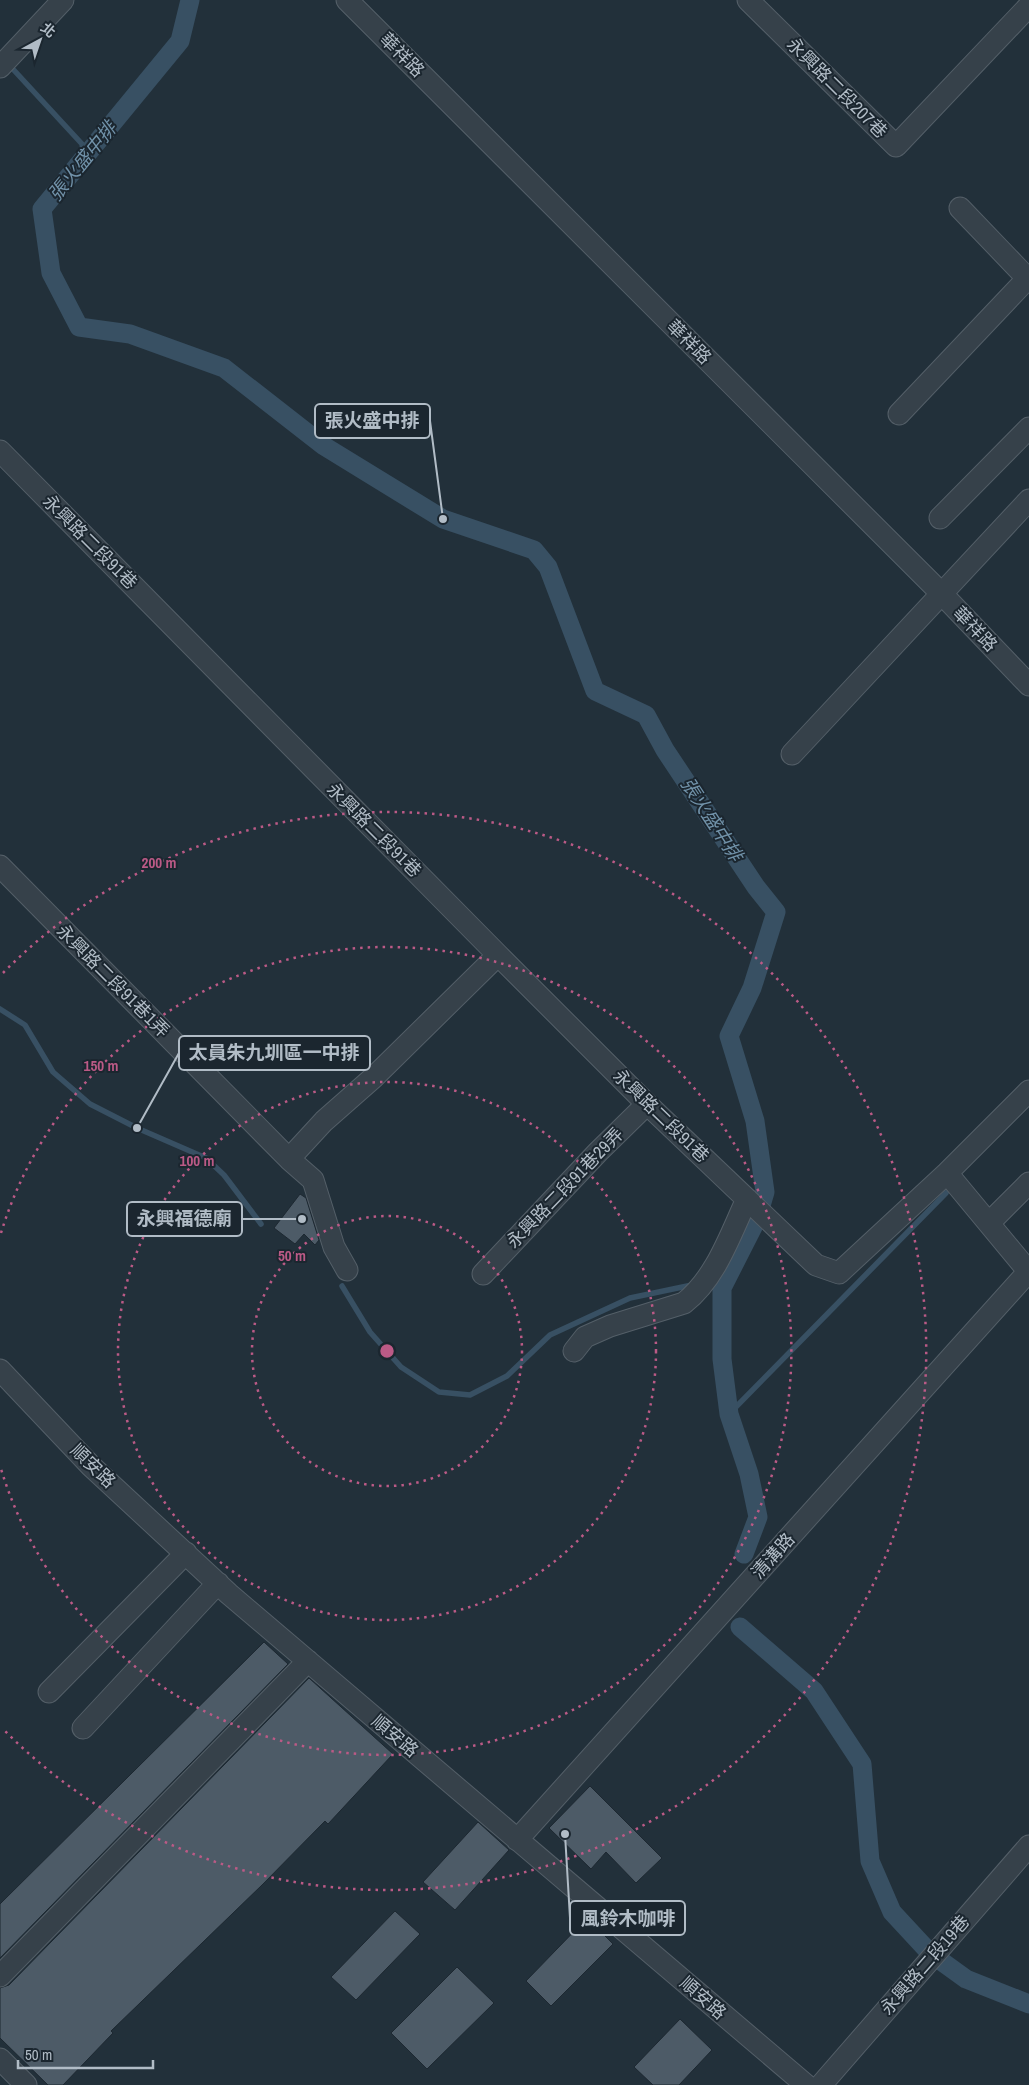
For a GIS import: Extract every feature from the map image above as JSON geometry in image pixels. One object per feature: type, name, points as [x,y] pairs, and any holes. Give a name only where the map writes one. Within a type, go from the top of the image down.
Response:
[{"type":"street","points":[[0,67],[63,0]]},
{"type":"street","name":"華祥路","points":[[347,0],[941,593],[1029,685]]},
{"type":"street","name":"永興路二段207巷","points":[[748,0],[896,146],[1029,6]]},
{"type":"street","points":[[899,414],[1028,280],[960,208]]},
{"type":"street","points":[[940,518],[1029,428]]},
{"type":"street","name":"永興路二段91巷","points":[[0,451],[647,1104],[816,1265],[839,1273],[947,1172],[1029,1091]]},
{"type":"street","points":[[792,754],[1029,500]]},
{"type":"street","name":"永興路二段91巷1弄","points":[[0,866],[289,1159],[314,1180],[334,1247],[347,1270]]},
{"type":"street","points":[[289,1159],[324,1121],[374,1077],[498,955]]},
{"type":"street","name":"永興路二段91巷29弄","points":[[483,1274],[598,1152],[647,1104]]},
{"type":"street","points":[[947,1172],[1029,1271]]},
{"type":"street","points":[[989,1223],[1029,1183]]},
{"type":"street","points":[[574,1351],[585,1337],[593,1333],[684,1303],[691,1298],[710,1274],[755,1207]]},
{"type":"street","name":"清溝路","points":[[517,1840],[1029,1271]]},
{"type":"street","name":"順安路","points":[[0,1370],[91,1466],[218,1583],[308,1662],[806,2085]]},
{"type":"street","points":[[48,1692],[186,1553]]},
{"type":"street","points":[[83,1728],[218,1583]]},
{"type":"street","points":[[0,1976],[308,1662]]},
{"type":"street","name":"永興路二段19巷","points":[[820,2085],[1029,1846]]},
{"type":"street","points":[[0,2058],[26,2085]]},
{"type":"building","points":[[300,1194],[306,1198],[319,1240],[315,1245],[304,1234],[295,1244],[274,1228]]},
{"type":"building","points":[[264,1642],[288,1664],[0,1958],[0,1904]]},
{"type":"building","points":[[309,1678],[393,1754],[328,1824],[325,1821],[262,1885],[111,2031],[113,2033],[63,2085],[48,2085],[0,2038],[0,1988],[9,1985]]},
{"type":"building","points":[[590,1786],[662,1858],[636,1883],[606,1852],[591,1869],[549,1828]]},
{"type":"building","points":[[478,1822],[509,1850],[455,1910],[423,1882]]},
{"type":"building","points":[[395,1911],[420,1934],[356,2000],[331,1977]]},
{"type":"building","points":[[587,1918],[613,1944],[551,2006],[526,1981]]},
{"type":"building","points":[[457,1967],[494,2003],[427,2069],[391,2033]]},
{"type":"building","points":[[680,2019],[712,2050],[679,2085],[653,2085],[634,2067]]},
{"type":"waterway","name":"張火盛中排","points":[[190,0],[180,41],[42,209],[51,273],[79,327],[130,334],[224,368],[324,446],[443,519],[534,550],[548,567],[595,691],[646,715],[665,750],[756,887],[776,912],[752,988],[729,1036],[755,1121],[765,1192],[757,1219],[722,1288],[722,1359],[729,1414],[749,1474],[758,1517],[744,1554]]},
{"type":"waterway","points":[[11,67],[82,144],[84,157]]},
{"type":"waterway","points":[[0,1009],[25,1025],[53,1072],[90,1104],[137,1128],[206,1158],[224,1175],[261,1224]]},
{"type":"waterway","points":[[729,1414],[946,1193]]},
{"type":"waterway","points":[[342,1286],[370,1332],[401,1367],[439,1392],[470,1395],[507,1376],[550,1335],[630,1298],[692,1285]]},
{"type":"waterway","points":[[710,1287],[722,1288]]},
{"type":"waterway","points":[[740,1627],[814,1691],[862,1764],[870,1861],[892,1912],[930,1953],[966,1979],[1029,2004]]},
{"type":"place","name":"張火盛中排","points":[[443,519]]},
{"type":"place","name":"太員朱九圳區一中排","points":[[137,1128]]},
{"type":"place","name":"永興福德廟","points":[[302,1219]]},
{"type":"place","name":"風鈴木咖啡","points":[[565,1834]]}]
